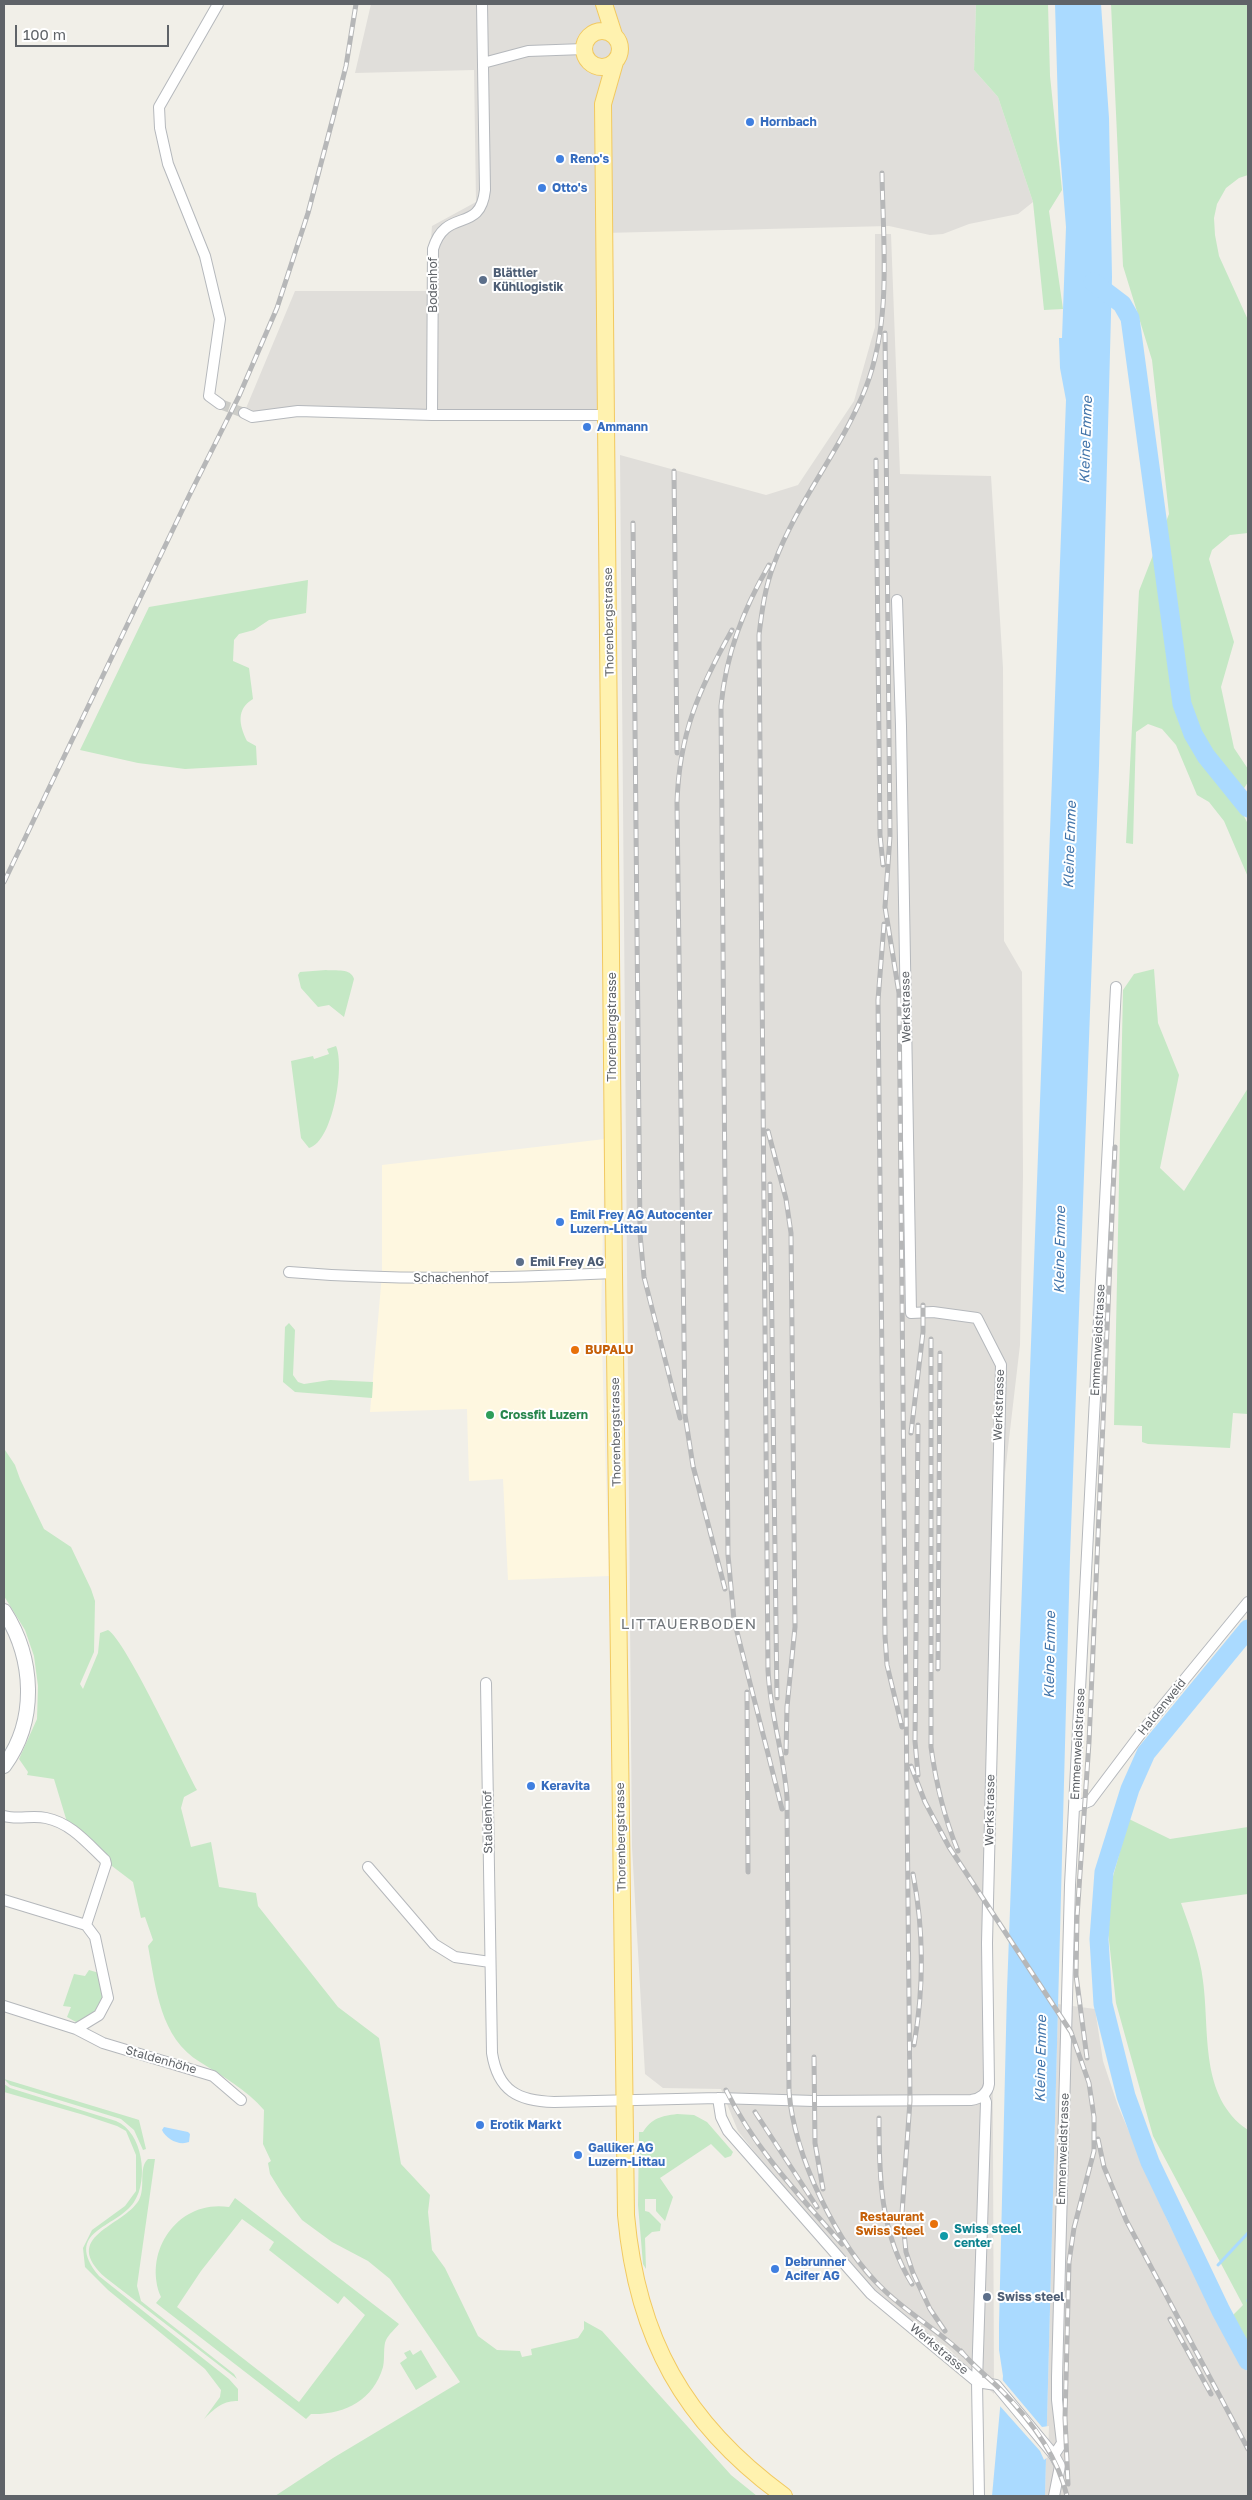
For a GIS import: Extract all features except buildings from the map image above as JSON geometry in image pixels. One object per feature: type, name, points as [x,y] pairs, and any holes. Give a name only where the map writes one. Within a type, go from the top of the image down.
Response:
[{"type":"main road","points":[[599,4],[589,49],[602,66],[615,62],[620,53],[620,46],[614,35],[604,4]]},
{"type":"main road","points":[[589,49],[601,31],[614,35]]},
{"type":"main road","name":"Thorenbergstrasse","points":[[589,49],[603,104],[614,1273],[624,2100],[628,2235],[638,2294],[652,2334],[674,2380],[707,2427],[744,2465],[784,2496]]},
{"type":"main road","name":"Thorenbergstrasse","points":[[603,104],[615,62]]},
{"type":"street","points":[[218,4],[159,106],[160,128],[168,164],[206,256],[220,319],[208,396],[220,404]]},
{"type":"street","name":"Bodenhof","points":[[432,415],[434,249],[437,235],[454,222],[470,218],[483,204],[485,190],[482,4]]},
{"type":"street","points":[[483,63],[528,51],[589,49]]},
{"type":"street","points":[[244,413],[252,417],[298,411],[432,415],[607,414]]},
{"type":"street","name":"Werkstrasse","points":[[897,600],[902,726],[911,1313],[933,1312],[977,1318],[1001,1365],[987,1943],[989,2084],[983,2095],[986,2100],[986,2112],[977,2382]]},
{"type":"street","name":"Emmenweidstrasse","points":[[1054,2496],[1060,2466],[1051,2452],[1062,2443],[1056,2400],[1066,2070],[1064,2021],[1116,987]]},
{"type":"street","name":"Schachenhof","points":[[288,1272],[355,1278],[482,1278],[614,1273]]},
{"type":"street","name":"Haldenweid","points":[[1075,1807],[1090,1801],[1148,1724],[1248,1602]]},
{"type":"street","points":[[4,1611],[17,1634],[28,1668],[28,1700],[18,1741],[4,1766]]},
{"type":"street","name":"Staldenhof","points":[[486,1683],[492,2053],[496,2072],[506,2086],[518,2096],[535,2101],[624,2100]]},
{"type":"street","points":[[4,1816],[45,1818],[62,1823],[70,1827],[105,1860],[106,1864],[86,1925]]},
{"type":"street","points":[[368,1868],[434,1944],[454,1957],[490,1962]]},
{"type":"street","points":[[4,1900],[86,1925],[95,1936],[108,1998],[99,2015],[76,2030]]},
{"type":"street","name":"Staldenhöhe","points":[[4,2006],[76,2030],[104,2044],[213,2076],[241,2100]]},
{"type":"street","points":[[624,2100],[718,2098],[814,2102],[910,2101],[971,2100],[983,2095]]},
{"type":"street","name":"Werkstrasse","points":[[718,2098],[721,2116],[728,2132],[871,2294],[977,2382]]},
{"type":"street","points":[[980,2496],[977,2382],[993,2384],[998,2388],[1051,2452]]},
{"type":"shaded area","points":[[371,4],[976,4],[974,70],[998,97],[1033,202],[1018,214],[969,224],[943,234],[930,235],[889,226],[604,233],[607,415],[244,413],[295,291],[427,291],[432,226],[476,202],[474,70],[355,73]]},
{"type":"shaded area","points":[[875,234],[891,234],[900,474],[991,476],[1003,668],[1004,941],[1022,972],[1023,1176],[1020,1345],[1005,1473],[992,1900],[994,2394],[947,2347],[889,2307],[775,2178],[738,2131],[721,2089],[663,2088],[645,2074],[632,1847],[620,455],[766,495],[798,485],[854,401],[875,327]]},
{"type":"shaded area","points":[[605,1139],[601,1316],[609,1576],[508,1580],[503,1479],[469,1481],[467,1409],[370,1412],[382,1274],[382,1165]]},
{"type":"shaded area","points":[[1058,2004],[1095,2009],[1103,2061],[1118,2106],[1169,2224],[1248,2373],[1248,2496],[1045,2496]]},
{"type":"green space","points":[[976,4],[1048,4],[1050,76],[1062,190],[1049,211],[1063,309],[1044,310],[1033,202],[998,97],[974,70]]},
{"type":"green space","points":[[1111,4],[1248,4],[1248,175],[1239,178],[1226,188],[1217,204],[1214,218],[1219,256],[1248,320],[1248,533],[1230,535],[1212,550],[1209,559],[1234,642],[1221,687],[1234,748],[1248,769],[1248,782],[1236,801],[1248,824],[1248,877],[1224,821],[1209,802],[1197,795],[1176,745],[1162,729],[1148,724],[1136,732],[1133,844],[1126,843],[1139,591],[1169,514],[1152,360],[1123,266]]},
{"type":"green space","points":[[308,580],[306,613],[269,620],[254,630],[239,634],[234,640],[233,661],[249,668],[253,699],[242,712],[241,723],[247,741],[256,746],[257,765],[185,769],[138,763],[80,750],[149,607]]},
{"type":"green space","points":[[1154,969],[1158,1023],[1179,1075],[1160,1168],[1184,1191],[1248,1088],[1248,1414],[1233,1413],[1230,1448],[1148,1444],[1142,1442],[1142,1426],[1114,1425],[1123,990],[1134,974]]},
{"type":"green space","points":[[326,970],[350,973],[354,979],[344,1017],[329,1005],[318,1007],[301,988],[298,975],[300,972]]},
{"type":"green space","points":[[336,1046],[339,1070],[335,1102],[325,1132],[317,1143],[309,1148],[301,1138],[291,1061],[313,1056],[314,1059],[329,1054],[327,1049]]},
{"type":"green space","points":[[289,1323],[295,1330],[293,1375],[298,1382],[304,1384],[330,1380],[373,1382],[372,1398],[295,1392],[283,1382],[285,1327]]},
{"type":"green space","points":[[4,1441],[5,1450],[15,1465],[44,1529],[71,1547],[95,1601],[94,1652],[80,1684],[83,1689],[98,1653],[100,1633],[108,1630],[128,1656],[197,1790],[184,1797],[181,1808],[191,1847],[211,1842],[219,1887],[256,1893],[258,1906],[338,2007],[379,2038],[401,2164],[430,2195],[428,2212],[432,2250],[445,2268],[478,2336],[497,2350],[520,2351],[522,2357],[532,2355],[531,2349],[578,2338],[584,2329],[584,2321],[602,2331],[731,2475],[757,2496],[275,2496],[333,2458],[460,2382],[390,2279],[368,2261],[332,2242],[302,2220],[283,2195],[270,2174],[268,2163],[271,2161],[263,2144],[264,2110],[242,2090],[187,2052],[176,2040],[168,2026],[157,1995],[148,1946],[153,1940],[145,1917],[141,1918],[133,1882],[108,1863],[67,1822],[54,1779],[27,1775],[28,1772],[19,1759],[37,1719],[38,1686],[34,1656],[25,1630],[4,1596]]},
{"type":"green space","points":[[1129,1819],[1170,1839],[1248,1827],[1248,1894],[1181,1903],[1202,1971],[1207,2042],[1214,2082],[1221,2100],[1232,2116],[1248,2130],[1248,2347],[1231,2317],[1243,2305],[1153,2136],[1116,2003],[1105,1905]]},
{"type":"green space","points":[[89,1970],[99,1973],[102,1982],[103,1998],[98,2011],[76,2022],[67,2017],[71,2007],[63,2006],[74,1974],[85,1976]]},
{"type":"green space","points":[[4,2079],[139,2120],[146,2149],[143,2150],[134,2130],[121,2119],[10,2085]]},
{"type":"green space","points":[[4,2084],[10,2088],[116,2121],[132,2135],[141,2157],[142,2170],[139,2193],[126,2211],[89,2239],[86,2249],[89,2261],[99,2276],[229,2379],[238,2389],[238,2401],[223,2404],[204,2419],[220,2397],[221,2390],[205,2369],[108,2290],[85,2267],[83,2248],[92,2230],[125,2206],[136,2191],[136,2155],[126,2131],[84,2115],[4,2092]]},
{"type":"green space","points":[[677,2114],[694,2115],[707,2122],[733,2152],[731,2156],[725,2158],[711,2144],[660,2178],[673,2197],[665,2221],[656,2211],[656,2199],[645,2199],[645,2211],[649,2212],[661,2224],[660,2231],[652,2232],[645,2238],[646,2269],[643,2264],[638,2205],[639,2132],[643,2132],[657,2118]]},
{"type":"green space","points":[[148,2159],[155,2159],[137,2286],[141,2301],[234,2374],[237,2379],[106,2278],[93,2264],[89,2252],[92,2242],[99,2233],[131,2209],[139,2200],[142,2189],[143,2167]]},
{"type":"green space","points":[[235,2198],[399,2324],[386,2340],[383,2367],[378,2379],[365,2397],[356,2404],[335,2412],[311,2414],[306,2419],[156,2303],[161,2297],[156,2280],[156,2263],[161,2247],[169,2232],[180,2220],[194,2211],[211,2207],[229,2207]],"holes":[[[242,2219],[274,2242],[269,2250],[338,2304],[344,2296],[365,2315],[299,2402],[177,2307],[201,2271]]]},
{"type":"green space","points":[[410,2350],[413,2355],[421,2350],[437,2377],[416,2390],[400,2363],[407,2358],[404,2353]]},
{"type":"water","name":"Kleine Emme","points":[[1055,4],[1101,4],[1109,118],[1112,277],[1099,766],[1070,1557],[1045,2496],[992,2496],[1003,2376],[999,2350],[999,2325],[1007,1990],[1066,400],[1060,368],[1059,338],[1062,338],[1066,227],[1059,139]]},
{"type":"water","points":[[164,2127],[188,2132],[190,2134],[189,2142],[181,2143],[170,2139],[162,2130]]},
{"type":"pier","points":[[1000,2377],[1042,2427],[1049,2426],[1048,2457],[1044,2460],[1040,2451],[999,2405]]},
{"type":"waterway","points":[[1093,282],[1122,304],[1130,318],[1182,704],[1193,734],[1206,756],[1248,808]]},
{"type":"waterway","points":[[1248,1629],[1146,1753],[1130,1789],[1104,1872],[1099,1939],[1103,2004],[1126,2096],[1150,2162],[1221,2311],[1248,2361]]},
{"type":"waterway","points":[[1218,2265],[1248,2233]]},
{"type":"tunnel","points":[[220,404],[244,413]]},
{"type":"railway","points":[[4,882],[239,396],[277,308],[308,213],[334,114],[346,66],[356,4]]},
{"type":"railway","points":[[882,173],[883,308],[880,335],[874,361],[856,410],[795,518],[774,564],[768,581],[759,635],[768,1670],[771,1702],[787,1798],[789,2091],[799,2143],[809,2171],[835,2225],[867,2271],[894,2299],[964,2355]]},
{"type":"railway","points":[[885,333],[890,836],[885,907],[899,993],[910,2101],[902,2213],[906,2252],[913,2273],[930,2309],[945,2331]]},
{"type":"railway","points":[[876,460],[880,835],[883,865]]},
{"type":"railway","points":[[674,471],[677,753]]},
{"type":"railway","points":[[633,523],[640,1234],[644,1277],[680,1418]]},
{"type":"railway","points":[[769,565],[751,599],[737,633],[727,668],[721,706],[728,1555],[734,1620],[782,1809]]},
{"type":"railway","points":[[725,1589],[693,1466],[685,1415],[677,803],[682,755],[693,713],[710,672],[732,630]]},
{"type":"railway","points":[[884,924],[878,1000],[885,1636],[887,1665],[902,1727]]},
{"type":"railway","points":[[768,1131],[786,1199],[791,1233],[795,1627],[787,1707],[786,1753]]},
{"type":"railway","points":[[1087,2058],[1076,1975],[1077,1917],[1089,1742],[1115,1147]]},
{"type":"railway","points":[[770,1184],[777,1698]]},
{"type":"railway","points":[[911,1433],[923,1332],[923,1305]]},
{"type":"railway","points":[[931,1339],[931,1747],[941,1800],[958,1851]]},
{"type":"railway","points":[[938,1669],[940,1353]]},
{"type":"railway","points":[[918,1425],[915,1741],[918,1775]]},
{"type":"railway","points":[[747,1692],[748,1872]]},
{"type":"railway","points":[[911,1766],[925,1802],[949,1847],[1071,2032],[1089,2083],[1094,2117],[1094,2151],[1074,2228],[1069,2262],[1065,2418],[1068,2484]]},
{"type":"railway","points":[[913,1874],[921,1938],[920,2002],[914,2045]]},
{"type":"railway","points":[[814,2057],[815,2143],[823,2189]]},
{"type":"railway","points":[[726,2090],[764,2152],[842,2244]]},
{"type":"railway","points":[[755,2112],[817,2207]]},
{"type":"railway","points":[[879,2118],[881,2183],[887,2224],[901,2264],[912,2284]]},
{"type":"railway","points":[[1098,2139],[1104,2167],[1126,2220],[1248,2449]]},
{"type":"railway","points":[[1170,2319],[1211,2394]]},
{"type":"railway","points":[[961,2351],[1011,2400],[1032,2425],[1057,2466],[1067,2496]]},
{"type":"place","name":"Hornbach","points":[[750,122]]},
{"type":"place","name":"Reno's","points":[[560,159]]},
{"type":"place","name":"Otto's","points":[[542,188]]},
{"type":"place","name":"Blättler Kühllogistik","points":[[483,280]]},
{"type":"place","name":"Ammann","points":[[587,427]]},
{"type":"place","name":"Emil Frey AG Autocenter Luzern-Littau","points":[[560,1222]]},
{"type":"place","name":"Emil Frey AG","points":[[520,1262]]},
{"type":"place","name":"BUPALU","points":[[575,1350]]},
{"type":"place","name":"Crossfit Luzern","points":[[490,1415]]},
{"type":"place","name":"Keravita","points":[[531,1786]]},
{"type":"place","name":"Erotik Markt","points":[[480,2125]]},
{"type":"place","name":"Galliker AG Luzern-Littau","points":[[578,2155]]},
{"type":"place","name":"Restaurant Swiss Steel","points":[[934,2224]]},
{"type":"place","name":"Swiss steel center","points":[[944,2236]]},
{"type":"place","name":"Debrunner Acifer AG","points":[[775,2269]]},
{"type":"place","name":"Swiss steel","points":[[987,2297]]},
{"type":"district","name":"LITTAUERBODEN","points":[[689,1624]]}]
